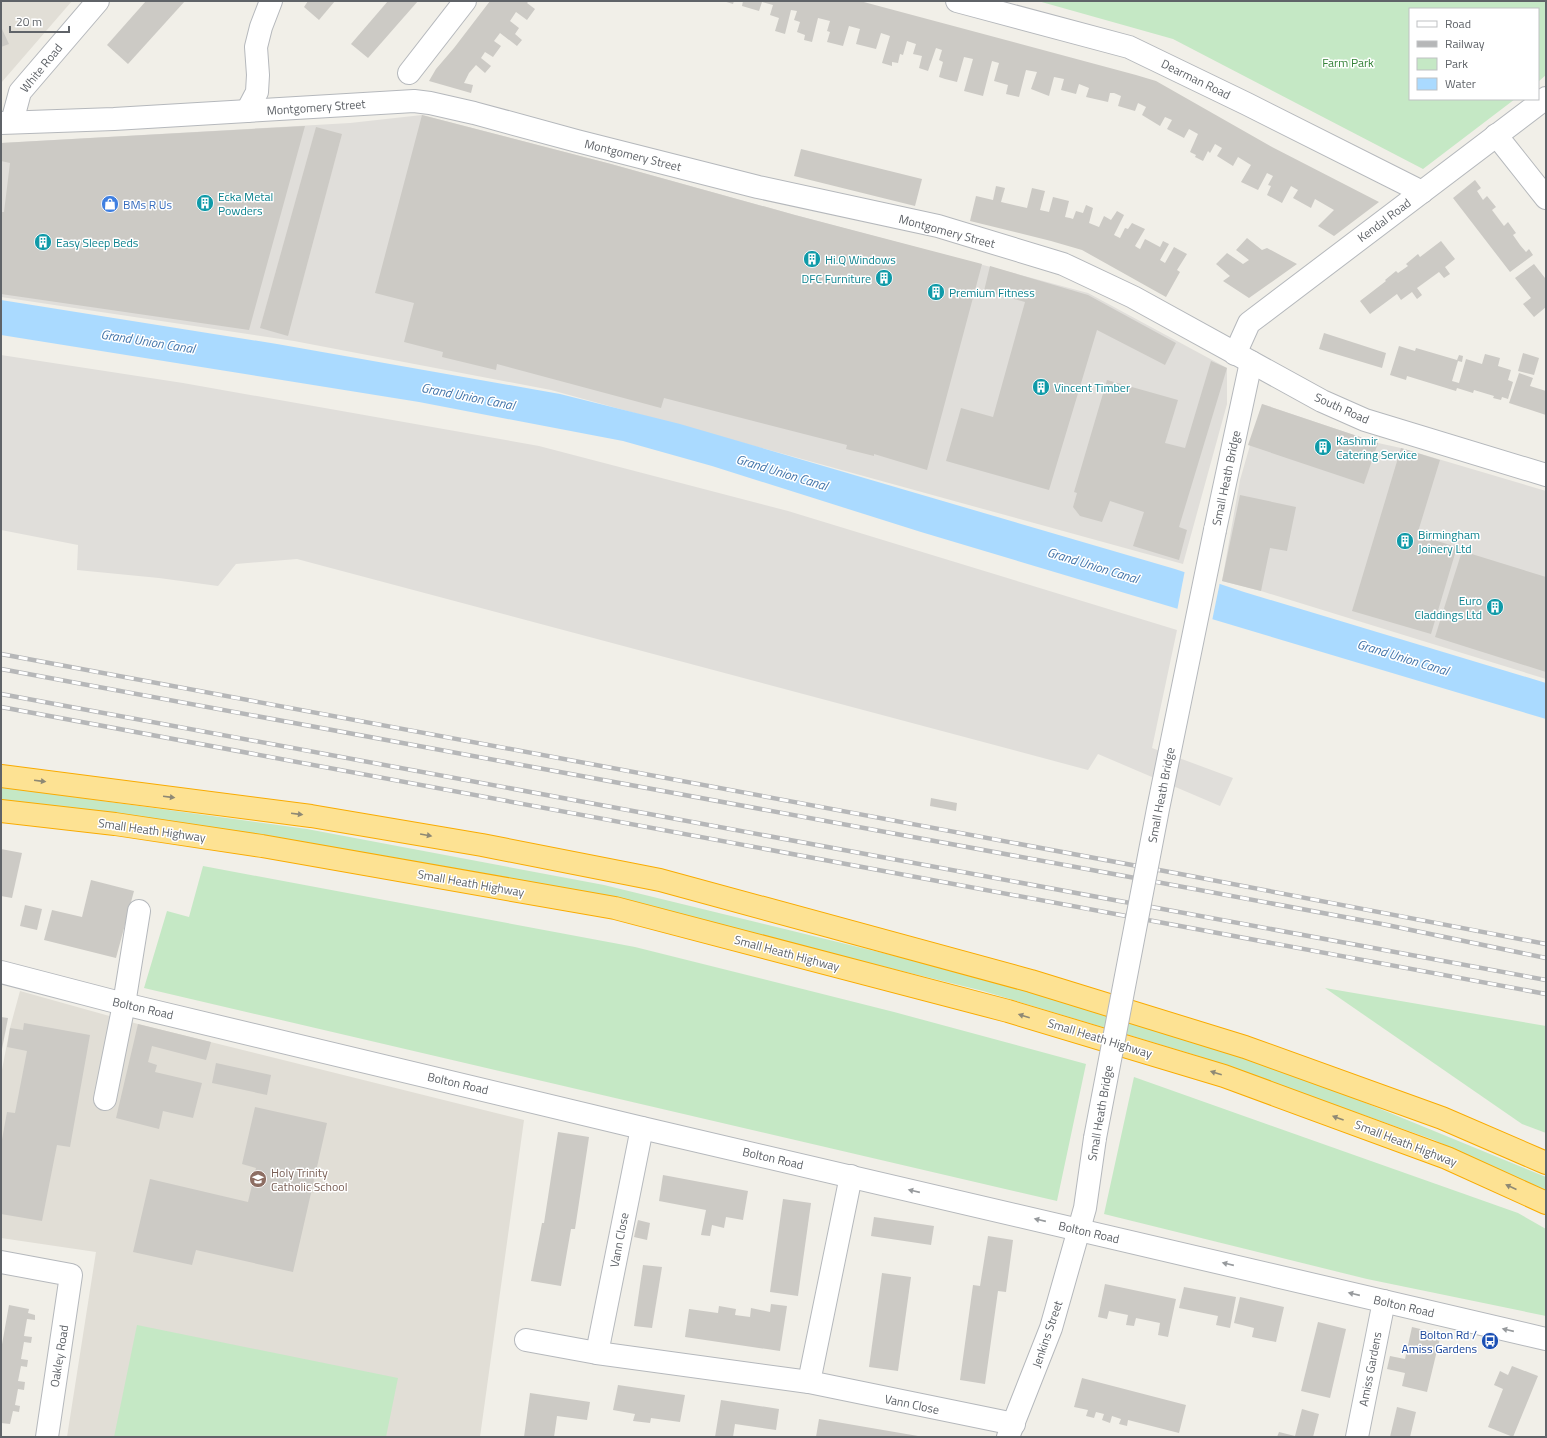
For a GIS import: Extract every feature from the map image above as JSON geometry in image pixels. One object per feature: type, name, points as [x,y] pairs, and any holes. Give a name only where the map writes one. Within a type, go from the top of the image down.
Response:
[{"type":"highway","points":[[1,776],[311,816],[482,845],[660,880],[1032,981],[1245,1047],[1442,1118],[1546,1163]]},
{"type":"highway","name":"Small Heath Highway","points":[[1,811],[115,824],[262,846],[615,908],[1008,1011],[1224,1076],[1447,1158],[1546,1203]]},
{"type":"street","name":"White Road","points":[[7,123],[20,92],[98,1]]},
{"type":"street","points":[[248,111],[257,92],[258,75],[256,46],[261,27],[271,1]]},
{"type":"street","points":[[409,73],[464,1]]},
{"type":"street","name":"Dearman Road","points":[[957,1],[1130,47],[1422,192]]},
{"type":"street","name":"Kendal Road","points":[[1243,358],[1249,323],[1546,98]]},
{"type":"street","name":"Montgomery Street","points":[[7,123],[114,119],[396,102],[430,103],[474,113],[758,187],[938,226],[1064,264],[1133,297],[1243,358]]},
{"type":"street","points":[[1496,135],[1546,198]]},
{"type":"street","name":"South Road","points":[[1243,358],[1322,401],[1366,420],[1546,475]]},
{"type":"street","name":"Small Heath Bridge","points":[[1078,1229],[1085,1208],[1095,1138],[1158,809],[1215,530],[1243,358]]},
{"type":"street","points":[[105,1099],[124,1004],[140,910]]},
{"type":"street","name":"Bolton Road","points":[[1,972],[124,1004],[642,1128],[1546,1339]]},
{"type":"street","name":"Vann Close","points":[[597,1353],[642,1128]]},
{"type":"street","points":[[810,1382],[851,1176]]},
{"type":"street","name":"Jenkins Street","points":[[1011,1431],[1051,1328],[1078,1229]]},
{"type":"street","name":"Oakley Road","points":[[1,1262],[71,1275],[47,1437]]},
{"type":"street","name":"Amiss Gardens","points":[[1357,1437],[1384,1301]]},
{"type":"street","name":"Vann Close","points":[[526,1340],[597,1353],[810,1382],[1011,1431]]},
{"type":"shaded area","points":[[1,1],[72,1],[1,83]]},
{"type":"shaded area","points":[[422,115],[611,164],[1088,293],[1227,368],[1227,404],[1183,564],[551,390],[294,341],[1,297],[1,143],[350,123]]},
{"type":"shaded area","points":[[1,355],[183,383],[539,446],[788,511],[1177,630],[1152,748],[1233,778],[1220,806],[1098,754],[1088,770],[297,559],[236,564],[218,586],[159,578],[77,570],[78,545],[1,530]]},
{"type":"shaded area","points":[[1262,404],[1378,443],[1401,448],[1546,491],[1546,679],[1261,591],[1222,581],[1240,480]]},
{"type":"shaded area","name":"Holy Trinity Catholic School","points":[[20,991],[138,1024],[524,1120],[480,1437],[67,1437],[96,1252],[1,1238],[1,1075],[10,1028]]},
{"type":"green space","name":"Farm Park","points":[[1038,1],[1546,1],[1546,75],[1539,81],[1539,8],[1409,8],[1409,100],[1514,100],[1423,169],[1173,39]]},
{"type":"green space","points":[[1,787],[307,829],[604,885],[1088,1003],[1283,1069],[1546,1177],[1546,1194],[1434,1140],[1195,1055],[983,991],[671,914],[500,877],[342,849],[1,800]]},
{"type":"green space","points":[[203,866],[635,947],[894,1012],[1086,1064],[1057,1201],[144,988],[167,911],[189,917]]},
{"type":"green space","points":[[1325,988],[1546,1026],[1546,1133],[1522,1124]]},
{"type":"green space","points":[[1134,1077],[1518,1213],[1546,1229],[1546,1316],[1367,1279],[1104,1214]]},
{"type":"green space","points":[[137,1325],[398,1378],[386,1437],[114,1437]]},
{"type":"water","name":"Grand Union Canal","points":[[1,300],[277,344],[560,394],[680,424],[1175,569],[1244,592],[1546,683],[1546,719],[921,532],[712,466],[623,441],[419,402],[1,335]]},
{"type":"pier","points":[[1185,570],[1220,582],[1212,621],[1177,611]]},
{"type":"building","points":[[146,1],[185,1],[128,64],[107,45]]},
{"type":"building","points":[[308,1],[335,1],[319,20],[304,7]]},
{"type":"building","points":[[388,1],[418,1],[368,58],[351,44]]},
{"type":"building","points":[[490,1],[529,1],[527,3],[535,9],[527,20],[516,12],[510,21],[519,28],[515,34],[522,40],[517,46],[500,33],[494,41],[501,46],[493,57],[485,52],[481,58],[491,66],[485,73],[476,65],[469,73],[464,83],[473,85],[471,93],[429,81],[436,69]]},
{"type":"building","points":[[723,1],[734,1],[733,4]]},
{"type":"building","points":[[743,1],[860,1],[1156,81],[1272,147],[1379,202],[1334,236],[1318,226],[1334,210],[1315,199],[1311,208],[1293,198],[1298,190],[1291,186],[1282,203],[1267,195],[1271,186],[1268,185],[1273,176],[1267,173],[1258,190],[1241,182],[1251,165],[1238,157],[1233,166],[1217,156],[1222,148],[1215,144],[1210,153],[1208,151],[1203,161],[1195,157],[1196,155],[1190,152],[1198,134],[1189,129],[1184,138],[1167,129],[1172,120],[1165,117],[1160,126],[1142,115],[1146,107],[1138,103],[1135,111],[1118,106],[1121,96],[1114,93],[1110,93],[1108,102],[1086,97],[1089,88],[1079,84],[1076,94],[1061,90],[1064,79],[1054,77],[1049,96],[1031,89],[1037,72],[1026,70],[1019,97],[1006,94],[1008,85],[994,81],[999,63],[992,61],[983,96],[964,91],[973,59],[964,57],[957,82],[945,79],[939,77],[943,62],[939,60],[942,50],[936,48],[928,71],[919,68],[922,56],[913,54],[916,44],[907,41],[903,55],[900,54],[898,63],[892,62],[892,66],[882,63],[890,36],[881,33],[876,49],[856,44],[860,29],[849,26],[843,46],[827,42],[830,32],[827,31],[830,21],[818,18],[812,42],[804,40],[805,35],[797,32],[800,22],[794,20],[797,11],[791,10],[785,34],[775,31],[779,18],[770,15],[773,5],[762,2],[759,11],[742,6]]},
{"type":"building","points":[[1,27],[9,44],[1,47]]},
{"type":"building","points":[[422,115],[611,164],[795,215],[982,264],[927,470],[874,454],[874,456],[846,449],[847,445],[664,398],[661,408],[497,364],[496,370],[442,357],[443,352],[404,342],[414,303],[375,293]]},
{"type":"building","name":"Ecka Metal Powders","points":[[305,126],[249,330],[1,294],[1,212],[4,212],[10,163],[1,161],[1,143]]},
{"type":"building","points":[[316,127],[342,134],[288,336],[260,328]]},
{"type":"building","points":[[801,149],[922,179],[915,206],[794,176]]},
{"type":"building","points":[[1475,180],[1481,188],[1477,191],[1483,200],[1487,196],[1496,207],[1492,210],[1504,226],[1508,222],[1516,233],[1513,235],[1520,245],[1526,252],[1529,249],[1533,255],[1510,272],[1453,198]]},
{"type":"building","points":[[996,186],[1005,188],[1001,202],[1027,208],[1032,188],[1045,191],[1040,210],[1049,212],[1053,197],[1069,201],[1065,217],[1073,219],[1076,211],[1083,213],[1086,205],[1093,208],[1089,223],[1099,227],[1104,216],[1111,220],[1117,211],[1124,215],[1114,235],[1120,238],[1125,228],[1128,229],[1132,223],[1145,229],[1135,246],[1140,249],[1145,239],[1160,247],[1163,241],[1169,244],[1160,260],[1165,263],[1174,247],[1187,254],[1177,270],[1180,272],[1166,297],[1082,250],[970,221],[976,196],[993,200]]},
{"type":"building","points":[[1247,238],[1262,250],[1267,248],[1297,264],[1249,298],[1223,281],[1230,276],[1216,264],[1227,253],[1243,264],[1249,260],[1236,250]]},
{"type":"building","points":[[1441,241],[1455,259],[1445,267],[1450,274],[1444,278],[1439,272],[1417,288],[1422,295],[1417,299],[1412,292],[1401,300],[1397,294],[1370,314],[1360,301],[1386,281],[1385,280],[1396,271],[1398,273],[1408,266],[1406,264],[1418,254],[1420,257]]},
{"type":"building","points":[[1534,264],[1545,278],[1546,277],[1546,307],[1534,317],[1523,304],[1531,298],[1515,278]]},
{"type":"building","name":"Vincent Timber","points":[[990,266],[1088,295],[1176,343],[1165,365],[1097,330],[1049,490],[946,461],[961,408],[993,417],[1025,302],[984,291]]},
{"type":"building","points":[[1324,333],[1386,353],[1382,368],[1319,349]]},
{"type":"building","points":[[1399,346],[1415,351],[1416,348],[1457,360],[1459,355],[1463,356],[1462,362],[1458,361],[1452,381],[1459,383],[1466,359],[1482,364],[1485,354],[1500,358],[1498,366],[1511,370],[1508,380],[1513,382],[1508,399],[1502,397],[1501,400],[1493,398],[1494,396],[1474,390],[1473,393],[1457,388],[1456,391],[1407,376],[1406,380],[1390,375]]},
{"type":"building","points":[[1523,353],[1539,358],[1534,375],[1518,371]]},
{"type":"building","name":"Vincent Timber","points":[[1211,361],[1227,368],[1179,527],[1187,530],[1179,560],[1133,546],[1144,512],[1110,501],[1102,522],[1080,516],[1073,507],[1077,493],[1074,492],[1107,380],[1178,400],[1165,443],[1185,448]]},
{"type":"building","points":[[1519,373],[1533,378],[1530,386],[1546,391],[1546,415],[1509,403]]},
{"type":"building","points":[[1262,404],[1378,443],[1364,484],[1248,445]]},
{"type":"building","name":"Birmingham Joinery Ltd","points":[[1401,448],[1440,460],[1417,535],[1457,547],[1431,634],[1352,611]]},
{"type":"building","points":[[1240,495],[1296,507],[1287,551],[1270,548],[1261,591],[1222,581]]},
{"type":"building","name":"Euro Claddings Ltd","points":[[1462,551],[1546,577],[1546,672],[1435,637]]},
{"type":"building","points":[[931,798],[957,803],[956,811],[930,806]]},
{"type":"building","points":[[1,849],[22,853],[12,898],[1,896]]},
{"type":"building","points":[[91,880],[134,891],[116,958],[44,940],[52,910],[82,917]]},
{"type":"building","points":[[25,905],[42,909],[37,930],[20,926]]},
{"type":"building","points":[[1,1017],[8,1018],[2,1049],[1,1049]]},
{"type":"building","points":[[24,1023],[90,1035],[70,1147],[57,1145],[42,1221],[1,1214],[1,1145],[7,1112],[15,1113],[27,1051],[7,1047],[10,1028],[23,1030]]},
{"type":"building","points":[[138,1024],[211,1042],[206,1060],[152,1046],[148,1062],[157,1065],[155,1072],[202,1083],[193,1118],[163,1111],[159,1129],[116,1118]]},
{"type":"building","points":[[216,1063],[271,1075],[267,1095],[212,1083]]},
{"type":"building","points":[[255,1107],[327,1123],[293,1272],[196,1250],[192,1265],[133,1252],[150,1179],[248,1202],[256,1168],[242,1164]]},
{"type":"building","points":[[558,1132],[589,1137],[575,1229],[571,1229],[561,1286],[531,1281],[542,1223],[544,1223]]},
{"type":"building","points":[[663,1175],[748,1191],[743,1220],[726,1217],[724,1228],[712,1225],[710,1236],[701,1235],[706,1210],[659,1201]]},
{"type":"building","points":[[783,1199],[811,1203],[798,1296],[770,1292]]},
{"type":"building","points":[[874,1217],[934,1226],[931,1245],[871,1236]]},
{"type":"building","points":[[638,1220],[650,1223],[647,1240],[634,1237]]},
{"type":"building","points":[[988,1236],[1013,1240],[1006,1292],[998,1291],[985,1384],[960,1380],[973,1285],[980,1286]]},
{"type":"building","points":[[643,1265],[662,1267],[652,1328],[634,1326]]},
{"type":"building","points":[[882,1273],[911,1277],[898,1371],[869,1367]]},
{"type":"building","points":[[1105,1284],[1176,1299],[1168,1337],[1158,1335],[1160,1323],[1136,1318],[1134,1326],[1126,1325],[1128,1315],[1109,1311],[1107,1319],[1098,1317]]},
{"type":"building","points":[[1184,1287],[1236,1297],[1230,1328],[1216,1325],[1218,1316],[1179,1308]]},
{"type":"building","points":[[1240,1297],[1284,1307],[1276,1342],[1252,1337],[1254,1328],[1234,1323]]},
{"type":"building","points":[[771,1304],[787,1306],[780,1351],[685,1337],[689,1309],[718,1313],[719,1306],[736,1309],[735,1315],[750,1317],[751,1308],[770,1312]]},
{"type":"building","points":[[9,1305],[29,1309],[28,1313],[35,1315],[35,1320],[27,1319],[24,1336],[32,1337],[31,1343],[24,1342],[21,1359],[28,1360],[27,1367],[21,1366],[18,1381],[25,1382],[24,1390],[18,1389],[15,1405],[20,1406],[19,1412],[13,1411],[10,1424],[1,1423],[1,1350]]},
{"type":"building","points":[[1318,1322],[1346,1329],[1330,1398],[1301,1391]]},
{"type":"building","points":[[1412,1327],[1441,1334],[1427,1392],[1402,1386],[1405,1373],[1387,1369],[1390,1356],[1405,1359]]},
{"type":"building","points":[[1512,1366],[1538,1376],[1513,1437],[1488,1427],[1503,1389],[1494,1385],[1500,1371],[1508,1375]]},
{"type":"building","points":[[1082,1378],[1186,1405],[1179,1433],[1128,1420],[1127,1426],[1119,1424],[1121,1419],[1112,1416],[1110,1423],[1102,1420],[1104,1414],[1096,1412],[1094,1418],[1086,1416],[1088,1410],[1074,1407]]},
{"type":"building","points":[[618,1385],[685,1395],[680,1422],[651,1418],[650,1423],[633,1421],[635,1414],[613,1410]]},
{"type":"building","points":[[530,1393],[590,1402],[587,1420],[557,1416],[554,1437],[524,1437]]},
{"type":"building","points":[[721,1400],[779,1409],[776,1430],[735,1424],[733,1437],[715,1437]]},
{"type":"building","points":[[1397,1407],[1416,1412],[1410,1437],[1390,1437]]},
{"type":"building","points":[[1302,1409],[1319,1414],[1313,1437],[1277,1437],[1279,1432],[1295,1436]]},
{"type":"building","points":[[819,1419],[918,1436],[918,1437],[816,1437]]},
{"type":"railway","points":[[1,654],[1175,873],[1546,944]]},
{"type":"railway","points":[[1,669],[1382,924],[1546,958]]},
{"type":"railway","points":[[1,694],[1546,980]]},
{"type":"railway","points":[[1,707],[1546,994]]},
{"type":"place","name":"Ecka Metal Powders","points":[[205,203]]},
{"type":"place","name":"BMs R Us","points":[[110,204]]},
{"type":"place","name":"Easy Sleep Beds","points":[[43,242]]},
{"type":"place","name":"Hi.Q Windows","points":[[812,259]]},
{"type":"place","name":"DFC Furniture","points":[[884,278]]},
{"type":"place","name":"Premium Fitness","points":[[936,292]]},
{"type":"place","name":"Vincent Timber","points":[[1041,387]]},
{"type":"place","name":"Kashmir Catering Service","points":[[1323,447]]},
{"type":"place","name":"Birmingham Joinery Ltd","points":[[1405,541]]},
{"type":"place","name":"Euro Claddings Ltd","points":[[1495,607]]},
{"type":"place","name":"Holy Trinity Catholic School","points":[[258,1179]]},
{"type":"place","name":"Bolton Rd / Amiss Gardens","points":[[1490,1341]]}]
